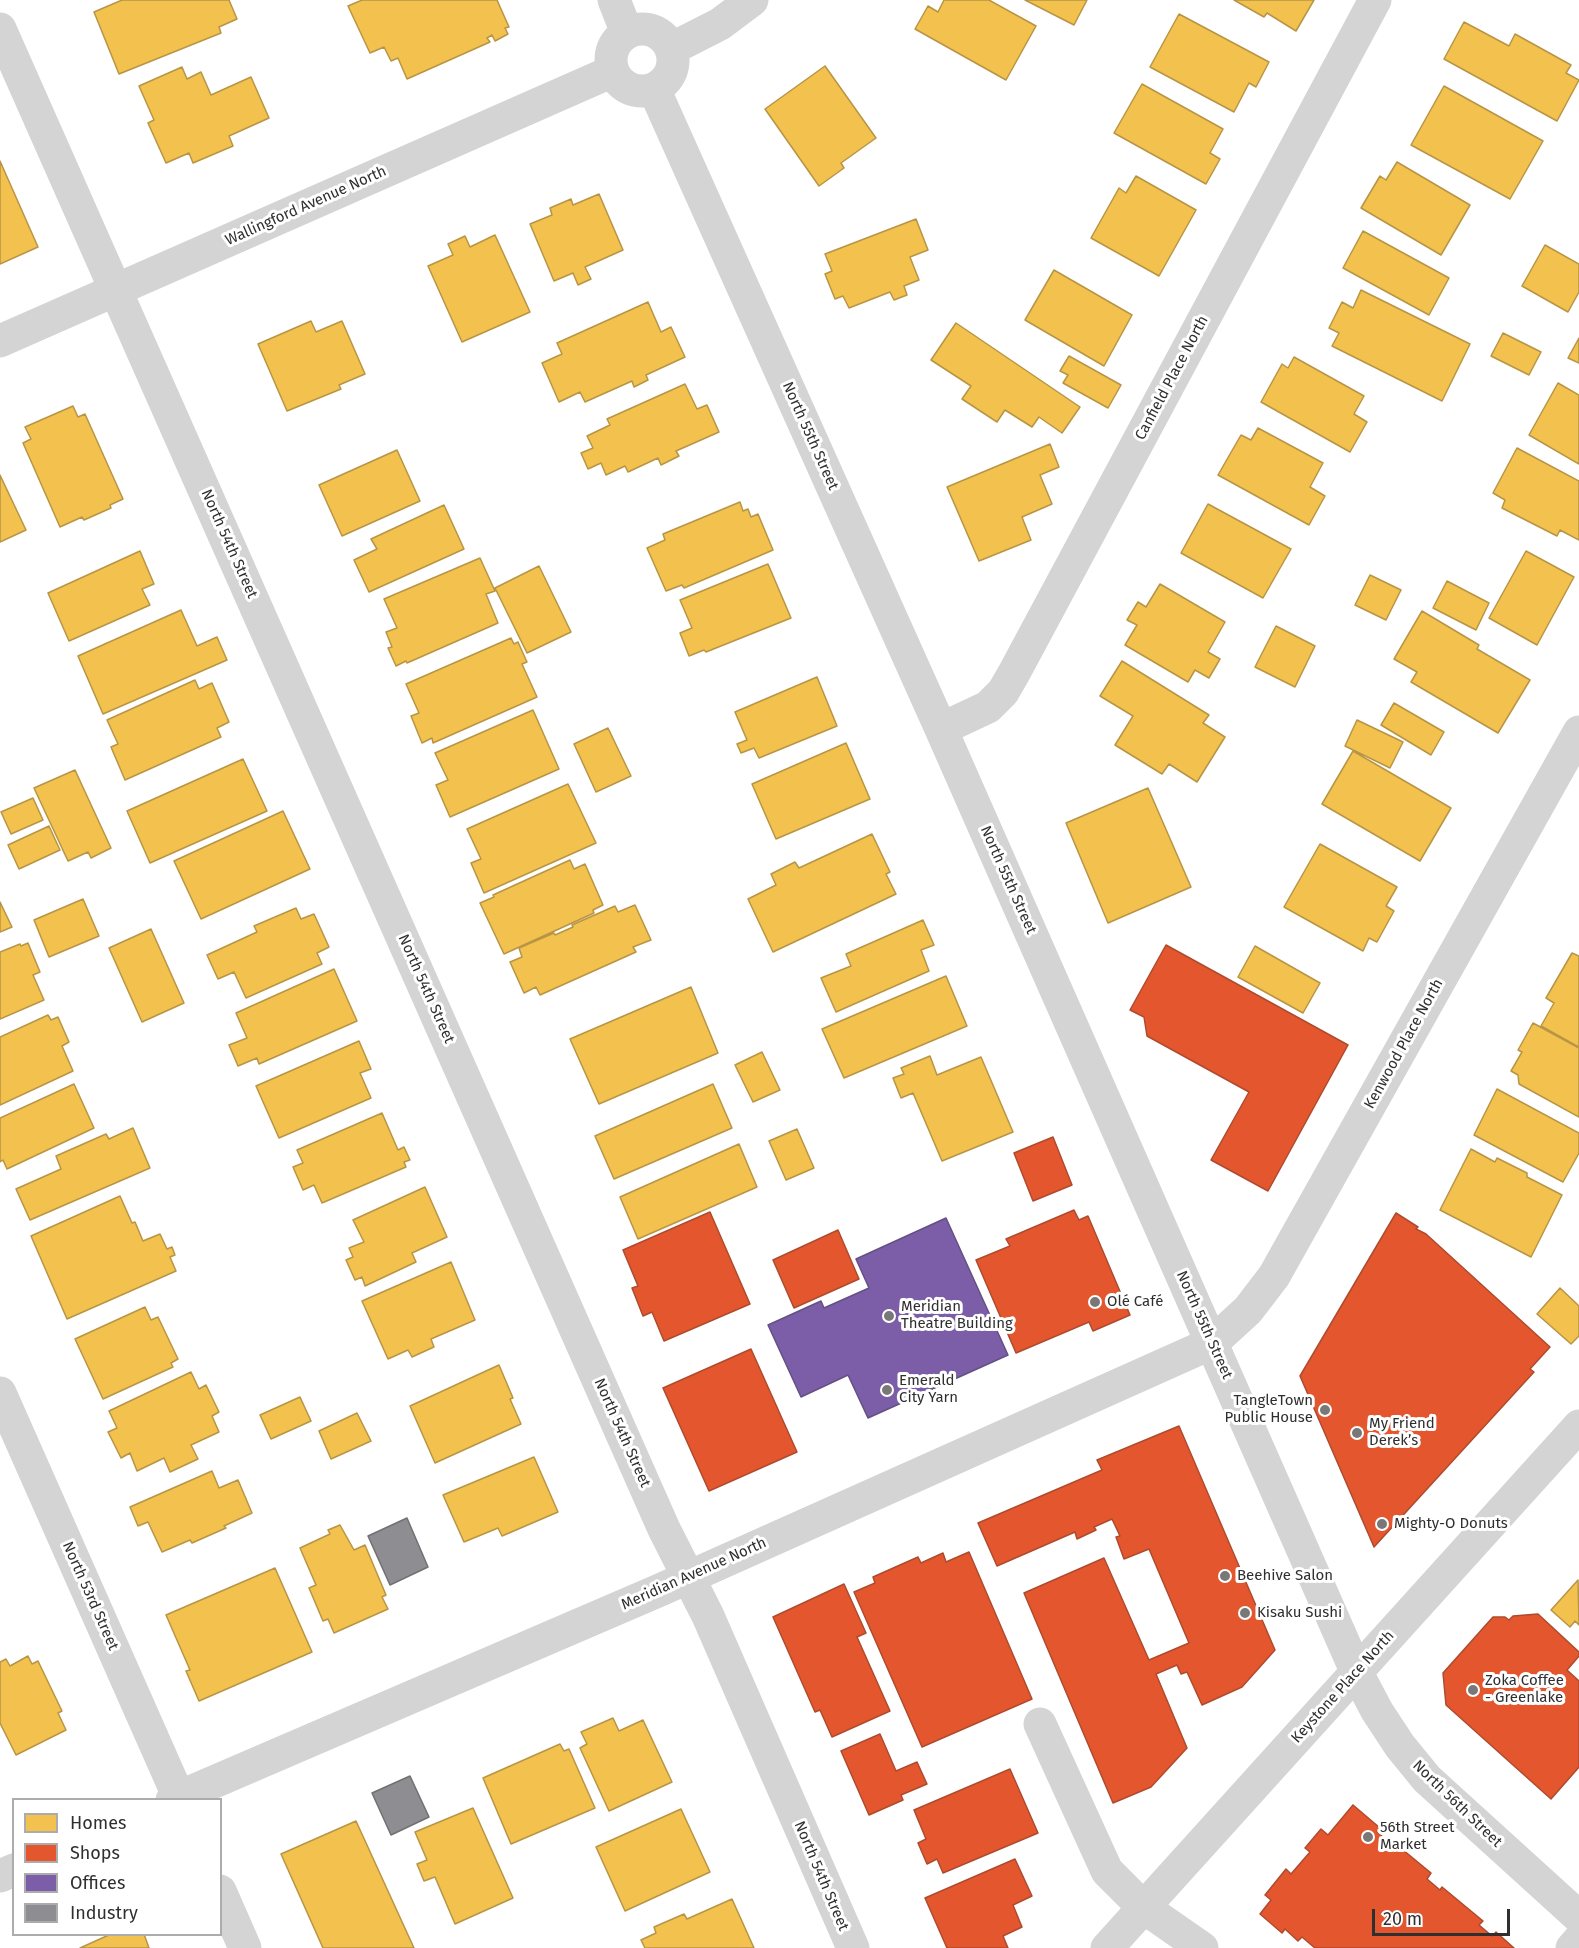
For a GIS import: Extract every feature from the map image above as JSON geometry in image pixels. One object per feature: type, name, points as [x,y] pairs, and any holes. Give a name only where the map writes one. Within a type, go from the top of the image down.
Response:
[{"type":"street","points":[[614,0],[627,33]]},
{"type":"street","points":[[671,49],[720,24],[752,0]]},
{"type":"street","name":"Canfield Place North","points":[[941,729],[988,707],[1003,692],[1375,0]]},
{"type":"street","name":"North 54th Street","points":[[0,29],[664,1529],[708,1616],[852,1948]]},
{"type":"street","points":[[641,29],[650,30],[664,39],[671,49],[672,70],[668,78],[654,89],[646,91],[629,89],[621,83],[613,71],[611,61],[614,46],[627,33],[641,29]]},
{"type":"street","name":"Wallingford Avenue North","points":[[0,341],[613,71]]},
{"type":"street","name":"North 55th Street","points":[[654,89],[941,729],[1357,1673]]},
{"type":"street","name":"Kenwood Place North","points":[[1212,1343],[1248,1310],[1274,1276],[1579,732]]},
{"type":"street","name":"Meridian Avenue North","points":[[179,1798],[688,1577],[1212,1343]]},
{"type":"street","name":"North 53rd Street","points":[[0,1394],[177,1798]]},
{"type":"street","name":"Keystone Place North","points":[[1107,1948],[1579,1426]]},
{"type":"street","name":"North 56th Street","points":[[1357,1673],[1377,1711],[1400,1746],[1427,1779],[1579,1917]]},
{"type":"street","points":[[1040,1724],[1107,1871],[1143,1907],[1202,1948]]},
{"type":"street","points":[[222,1896],[245,1948]]},
{"type":"street","points":[[1572,1948],[1579,1940]]},
{"type":"building: Homes","points":[[122,0],[229,0],[237,19],[219,27],[221,33],[119,74],[94,12]]},
{"type":"building: Homes","points":[[362,0],[497,0],[509,27],[505,28],[508,34],[495,41],[492,35],[487,38],[490,42],[407,79],[398,58],[391,61],[384,47],[370,53],[348,6]]},
{"type":"building: Homes","points":[[944,0],[989,0],[1036,26],[1006,80],[915,29],[928,6],[938,12]]},
{"type":"building: Homes","points":[[1025,0],[1087,0],[1074,25]]},
{"type":"building: Homes","points":[[1234,0],[1314,0],[1296,31],[1267,13],[1264,17]]},
{"type":"building: Homes","points":[[1179,14],[1269,62],[1256,87],[1249,83],[1234,112],[1150,67]]},
{"type":"building: Homes","points":[[1464,22],[1509,46],[1515,34],[1571,65],[1566,73],[1579,80],[1557,121],[1444,59]]},
{"type":"building: Homes","points":[[825,66],[876,138],[841,163],[844,168],[819,186],[765,109]]},
{"type":"building: Homes","points":[[182,67],[187,79],[201,72],[211,95],[251,77],[269,118],[229,136],[233,146],[193,163],[189,153],[166,163],[148,123],[154,120],[139,86]]},
{"type":"building: Homes","points":[[1142,84],[1223,129],[1210,153],[1220,159],[1206,184],[1114,133]]},
{"type":"building: Homes","points":[[1444,86],[1543,141],[1510,199],[1411,145]]},
{"type":"building: Homes","points":[[0,161],[38,247],[0,264]]},
{"type":"building: Homes","points":[[1397,162],[1470,205],[1441,255],[1361,208],[1380,176],[1386,180]]},
{"type":"building: Homes","points":[[1136,176],[1196,210],[1159,276],[1091,238],[1119,188],[1126,193]]},
{"type":"building: Homes","points":[[599,194],[623,250],[585,267],[591,279],[578,285],[573,273],[554,281],[530,224],[552,215],[550,208],[571,199],[573,205]]},
{"type":"building: Homes","points":[[916,219],[928,250],[910,257],[919,280],[904,286],[907,295],[894,300],[890,292],[849,308],[843,296],[835,299],[825,274],[832,271],[825,254]]},
{"type":"building: Homes","points":[[1363,231],[1449,278],[1429,315],[1343,268]]},
{"type":"building: Homes","points":[[495,235],[530,312],[462,342],[428,266],[453,255],[448,244],[465,236],[470,247]]},
{"type":"building: Homes","points":[[1545,245],[1579,264],[1579,292],[1568,312],[1522,286]]},
{"type":"building: Homes","points":[[1054,270],[1132,315],[1104,366],[1025,320]]},
{"type":"building: Homes","points":[[1361,290],[1470,344],[1442,401],[1332,346],[1339,333],[1329,328],[1342,302],[1353,308]]},
{"type":"building: Homes","points":[[648,302],[661,332],[671,327],[685,357],[646,375],[648,380],[634,387],[632,381],[585,402],[580,392],[559,402],[542,363],[562,354],[557,343]]},
{"type":"building: Homes","points":[[311,321],[316,332],[342,321],[365,374],[339,385],[341,389],[287,411],[258,344]]},
{"type":"building: Homes","points":[[956,323],[1080,407],[1062,433],[1039,417],[1032,427],[1005,410],[997,422],[962,399],[971,386],[931,360]]},
{"type":"building: Homes","points":[[1503,333],[1541,352],[1529,375],[1491,356]]},
{"type":"building: Homes","points":[[1579,338],[1579,363],[1568,358]]},
{"type":"building: Homes","points":[[1069,356],[1121,385],[1108,408],[1063,383],[1068,375],[1060,371]]},
{"type":"building: Homes","points":[[1294,357],[1364,396],[1354,414],[1367,422],[1350,452],[1261,402],[1282,364],[1288,368]]},
{"type":"building: Homes","points":[[1558,383],[1579,395],[1579,464],[1529,435]]},
{"type":"building: Homes","points":[[685,384],[697,409],[707,405],[719,432],[676,451],[679,456],[661,465],[658,458],[628,472],[625,466],[606,475],[601,463],[588,469],[581,453],[593,448],[587,436],[610,425],[607,419]]},
{"type":"building: Homes","points":[[73,406],[78,417],[85,414],[123,499],[110,505],[111,508],[84,520],[82,517],[60,527],[23,443],[31,439],[25,427]]},
{"type":"building: Homes","points":[[1258,428],[1323,463],[1310,487],[1325,496],[1309,525],[1218,475],[1241,435],[1251,440]]},
{"type":"building: Homes","points":[[1050,444],[1059,467],[1040,475],[1052,504],[1022,517],[1031,540],[979,561],[947,487]]},
{"type":"building: Homes","points":[[1517,448],[1579,481],[1579,540],[1560,530],[1557,536],[1502,508],[1505,500],[1493,493]]},
{"type":"building: Homes","points":[[397,450],[420,501],[342,536],[319,485]]},
{"type":"building: Homes","points":[[0,475],[26,530],[0,542]]},
{"type":"building: Homes","points":[[740,502],[743,511],[748,509],[751,517],[758,514],[773,550],[684,588],[682,585],[666,591],[647,548],[665,540],[663,534]]},
{"type":"building: Homes","points":[[1208,504],[1291,549],[1263,598],[1181,553]]},
{"type":"building: Homes","points":[[444,505],[464,549],[369,592],[354,560],[377,549],[371,539]]},
{"type":"building: Homes","points":[[140,551],[154,584],[142,589],[150,605],[69,641],[48,593]]},
{"type":"building: Homes","points":[[1526,551],[1574,577],[1537,645],[1489,618]]},
{"type":"building: Homes","points":[[480,558],[495,591],[486,594],[498,623],[396,666],[388,648],[392,647],[386,632],[397,628],[384,599]]},
{"type":"building: Homes","points":[[768,564],[791,618],[706,652],[704,650],[689,656],[680,633],[692,628],[680,600]]},
{"type":"building: Homes","points":[[539,566],[571,632],[527,653],[495,588]]},
{"type":"building: Homes","points":[[1370,575],[1401,590],[1386,620],[1355,605]]},
{"type":"building: Homes","points":[[1447,581],[1489,603],[1476,630],[1433,608]]},
{"type":"building: Homes","points":[[1160,584],[1225,622],[1208,652],[1220,659],[1209,678],[1195,670],[1188,682],[1125,645],[1137,625],[1127,620],[1138,602],[1146,607]]},
{"type":"building: Homes","points":[[181,610],[197,646],[217,637],[227,660],[103,714],[78,656]]},
{"type":"building: Homes","points":[[1422,611],[1479,645],[1477,649],[1530,680],[1498,733],[1411,682],[1417,672],[1394,659]]},
{"type":"building: Homes","points":[[1276,626],[1315,646],[1295,687],[1255,667]]},
{"type":"building: Homes","points":[[511,638],[514,644],[518,642],[527,662],[522,664],[537,697],[433,743],[432,738],[422,743],[411,716],[419,713],[406,684]]},
{"type":"building: Homes","points":[[1122,661],[1209,715],[1203,723],[1225,737],[1197,782],[1169,764],[1162,774],[1115,745],[1133,716],[1100,696]]},
{"type":"building: Homes","points":[[817,677],[837,726],[759,758],[754,748],[741,753],[737,744],[747,740],[735,712]]},
{"type":"building: Homes","points":[[195,680],[199,689],[212,683],[229,722],[217,728],[221,737],[125,780],[111,747],[118,744],[107,720]]},
{"type":"building: Homes","points":[[1394,703],[1444,732],[1431,755],[1381,725]]},
{"type":"building: Homes","points":[[533,710],[559,769],[450,817],[436,785],[448,780],[435,753]]},
{"type":"building: Homes","points":[[1357,720],[1403,742],[1390,768],[1345,746]]},
{"type":"building: Homes","points":[[608,728],[631,776],[596,792],[574,744]]},
{"type":"building: Homes","points":[[846,743],[870,799],[776,839],[752,784]]},
{"type":"building: Homes","points":[[1353,751],[1451,808],[1420,861],[1322,804]]},
{"type":"building: Homes","points":[[243,759],[267,811],[150,863],[127,811]]},
{"type":"building: Homes","points":[[75,770],[111,848],[91,858],[88,852],[68,861],[34,788]]},
{"type":"building: Homes","points":[[568,784],[596,843],[484,893],[471,863],[481,859],[467,829]]},
{"type":"building: Homes","points":[[1148,788],[1191,887],[1108,923],[1066,823]]},
{"type":"building: Homes","points":[[33,798],[43,820],[11,834],[1,812]]},
{"type":"building: Homes","points":[[283,811],[310,869],[201,919],[174,861]]},
{"type":"building: Homes","points":[[49,826],[60,850],[19,869],[8,845]]},
{"type":"building: Homes","points":[[872,834],[890,872],[886,874],[896,894],[773,952],[748,899],[776,885],[771,874],[795,862],[799,868]]},
{"type":"building: Homes","points":[[1320,844],[1397,887],[1386,906],[1394,911],[1377,942],[1369,938],[1363,951],[1284,907]]},
{"type":"building: Homes","points":[[570,860],[574,869],[585,864],[603,905],[593,910],[594,913],[504,954],[480,903]]},
{"type":"building: Homes","points":[[83,899],[99,936],[49,957],[34,920]]},
{"type":"building: Homes","points":[[0,902],[12,927],[0,932]]},
{"type":"building: Homes","points":[[635,905],[651,940],[633,947],[636,952],[540,995],[536,987],[524,993],[510,962],[522,957],[519,948],[554,933],[555,935],[615,906],[618,912]]},
{"type":"building: Homes","points":[[296,908],[301,919],[314,914],[329,947],[317,953],[322,964],[246,998],[234,972],[218,979],[207,955],[257,932],[254,926]]},
{"type":"building: Homes","points":[[923,920],[934,945],[921,950],[929,971],[836,1012],[821,978],[851,966],[846,954]]},
{"type":"building: Homes","points":[[151,929],[184,1003],[142,1022],[109,948]]},
{"type":"building: Homes","points":[[28,943],[40,972],[33,975],[44,1000],[0,1019],[0,952]]},
{"type":"building: Homes","points":[[1255,946],[1320,983],[1303,1013],[1238,977]]},
{"type":"building: Homes","points":[[1572,953],[1579,956],[1579,1047],[1541,1026],[1554,1003],[1546,998]]},
{"type":"building: Homes","points":[[334,969],[357,1021],[259,1064],[257,1058],[238,1066],[229,1045],[247,1038],[236,1013]]},
{"type":"building: Homes","points":[[946,976],[967,1026],[844,1078],[822,1029]]},
{"type":"building: Homes","points":[[691,987],[718,1053],[599,1104],[570,1039]]},
{"type":"building: Homes","points":[[48,1015],[51,1020],[58,1017],[69,1042],[62,1046],[73,1071],[0,1105],[0,1037]]},
{"type":"building: Homes","points":[[1533,1023],[1579,1048],[1579,1117],[1519,1084],[1518,1075],[1511,1071],[1522,1052],[1518,1050]]},
{"type":"building: Homes","points":[[359,1041],[371,1069],[360,1073],[371,1098],[279,1138],[256,1086]]},
{"type":"building: Homes","points":[[762,1052],[780,1090],[753,1102],[735,1065]]},
{"type":"building: Homes","points":[[930,1056],[937,1075],[981,1057],[1013,1132],[942,1161],[913,1093],[901,1098],[893,1078],[904,1074],[901,1068]]},
{"type":"building: Homes","points":[[74,1084],[94,1128],[7,1169],[3,1160],[0,1162],[0,1118]]},
{"type":"building: Homes","points":[[713,1084],[732,1128],[614,1179],[595,1136]]},
{"type":"building: Homes","points":[[1497,1089],[1579,1133],[1579,1153],[1563,1182],[1474,1135]]},
{"type":"building: Homes","points":[[382,1113],[398,1150],[404,1147],[410,1160],[404,1162],[406,1167],[322,1203],[314,1185],[303,1190],[293,1167],[303,1163],[297,1150]]},
{"type":"building: Homes","points":[[133,1128],[150,1168],[30,1220],[16,1189],[61,1169],[56,1156],[106,1134],[109,1139]]},
{"type":"building: Homes","points":[[797,1129],[814,1168],[786,1180],[769,1141]]},
{"type":"building: Homes","points":[[739,1144],[757,1187],[638,1239],[620,1197]]},
{"type":"building: Homes","points":[[1471,1149],[1495,1162],[1497,1158],[1527,1173],[1527,1177],[1562,1195],[1531,1257],[1440,1210]]},
{"type":"building: Homes","points":[[425,1187],[447,1237],[412,1253],[416,1262],[365,1286],[362,1277],[355,1280],[346,1260],[353,1257],[349,1248],[364,1242],[353,1220]]},
{"type":"building: Homes","points":[[120,1196],[143,1241],[160,1234],[167,1249],[172,1247],[175,1255],[170,1257],[176,1271],[67,1319],[31,1236]]},
{"type":"building: Homes","points":[[451,1262],[475,1320],[431,1339],[434,1347],[412,1357],[408,1350],[388,1359],[362,1301]]},
{"type":"building: Homes","points":[[1560,1288],[1579,1306],[1579,1336],[1571,1344],[1537,1314]]},
{"type":"building: Homes","points":[[145,1307],[151,1320],[158,1317],[178,1359],[171,1363],[173,1367],[103,1399],[75,1339]]},
{"type":"building: Homes","points":[[499,1365],[521,1424],[435,1463],[410,1406]]},
{"type":"building: Homes","points":[[191,1372],[199,1389],[206,1385],[219,1412],[212,1416],[219,1432],[191,1445],[198,1459],[170,1472],[164,1458],[137,1471],[130,1453],[121,1458],[108,1432],[117,1428],[109,1411]]},
{"type":"building: Homes","points":[[300,1397],[311,1421],[271,1439],[260,1415]]},
{"type":"building: Homes","points":[[357,1413],[371,1441],[331,1459],[319,1431]]},
{"type":"building: Homes","points":[[534,1457],[558,1512],[502,1536],[498,1528],[464,1542],[443,1495]]},
{"type":"building: Homes","points":[[212,1471],[219,1488],[238,1480],[252,1513],[192,1543],[190,1540],[162,1552],[148,1522],[138,1526],[130,1507]]},
{"type":"building: Homes","points":[[340,1525],[354,1550],[365,1545],[386,1595],[382,1597],[388,1609],[334,1633],[328,1619],[323,1621],[309,1588],[316,1585],[300,1548],[330,1534],[328,1530]]},
{"type":"building: Homes","points":[[275,1568],[312,1652],[199,1701],[186,1671],[190,1670],[166,1615]]},
{"type":"building: Homes","points":[[1578,1580],[1579,1625],[1575,1621],[1570,1627],[1551,1610]]},
{"type":"building: Homes","points":[[28,1656],[32,1664],[38,1661],[62,1711],[58,1713],[66,1730],[16,1755],[0,1723],[0,1662],[6,1659],[10,1666]]},
{"type":"building: Homes","points":[[613,1718],[619,1731],[643,1720],[672,1782],[609,1811],[580,1748],[587,1744],[581,1732]]},
{"type":"building: Homes","points":[[560,1744],[564,1751],[569,1749],[595,1808],[511,1844],[483,1778]]},
{"type":"building: Homes","points":[[473,1808],[513,1898],[455,1924],[435,1877],[424,1881],[417,1864],[427,1860],[415,1832]]},
{"type":"building: Homes","points":[[681,1809],[710,1872],[625,1911],[596,1847]]},
{"type":"building: Homes","points":[[356,1821],[414,1948],[323,1948],[281,1854]]},
{"type":"building: Homes","points":[[732,1899],[754,1948],[645,1948],[641,1940],[656,1933],[654,1927],[684,1914],[687,1919]]},
{"type":"building: Homes","points":[[107,1936],[145,1936],[149,1948],[80,1948]]},
{"type":"building: Shops","points":[[1166,945],[1348,1045],[1268,1191],[1211,1160],[1249,1092],[1147,1036],[1144,1017],[1130,1010]]},
{"type":"building: Shops","points":[[1053,1137],[1072,1185],[1033,1201],[1014,1153]]},
{"type":"building: Shops","points":[[1074,1210],[1079,1220],[1088,1216],[1130,1315],[1093,1331],[1089,1322],[1016,1353],[976,1260],[1010,1246],[1006,1239]]},
{"type":"building: Shops","points":[[710,1212],[750,1304],[664,1341],[652,1312],[643,1316],[632,1288],[638,1286],[623,1250]]},
{"type":"building: Shops","points":[[1396,1213],[1418,1227],[1416,1229],[1426,1234],[1550,1347],[1530,1369],[1534,1372],[1374,1547],[1300,1376]]},
{"type":"building: Shops","points":[[838,1230],[859,1279],[794,1308],[773,1260]]},
{"type":"building: Shops","points":[[751,1349],[797,1452],[709,1491],[663,1388]]},
{"type":"building: Shops","points":[[1179,1426],[1275,1650],[1242,1687],[1202,1705],[1187,1672],[1181,1674],[1177,1665],[1156,1674],[1187,1748],[1151,1787],[1113,1803],[1024,1593],[1104,1558],[1149,1660],[1189,1643],[1149,1549],[1124,1559],[1116,1537],[1120,1536],[1112,1519],[1094,1527],[1096,1530],[1077,1539],[1075,1532],[997,1566],[978,1523],[1102,1470],[1097,1460]]},
{"type":"building: Shops","points":[[969,1552],[1032,1699],[922,1747],[854,1592],[875,1583],[873,1577],[918,1557],[921,1563],[943,1553],[946,1562]]},
{"type":"building: Shops","points":[[844,1584],[866,1633],[857,1637],[890,1711],[832,1737],[820,1710],[815,1712],[773,1617]]},
{"type":"building: Shops","points":[[1538,1614],[1579,1652],[1579,1656],[1567,1670],[1579,1681],[1579,1767],[1551,1799],[1446,1705],[1443,1673],[1493,1617],[1505,1617],[1509,1620],[1513,1616]]},
{"type":"building: Shops","points":[[880,1734],[896,1771],[917,1762],[927,1784],[901,1795],[903,1800],[869,1815],[841,1751]]},
{"type":"building: Shops","points":[[1010,1769],[1038,1833],[943,1873],[937,1859],[927,1864],[918,1843],[926,1839],[914,1810]]},
{"type":"building: Shops","points":[[1353,1805],[1380,1828],[1377,1832],[1389,1842],[1391,1840],[1431,1873],[1427,1879],[1440,1890],[1442,1887],[1483,1921],[1479,1925],[1492,1936],[1496,1932],[1514,1948],[1315,1948],[1302,1937],[1298,1941],[1285,1929],[1282,1933],[1260,1914],[1271,1900],[1265,1895],[1286,1869],[1291,1874],[1310,1852],[1305,1848],[1321,1829],[1328,1835]]},
{"type":"building: Shops","points":[[1015,1859],[1032,1896],[1013,1905],[1022,1927],[1003,1936],[1008,1948],[947,1948],[925,1898]]},
{"type":"building: Offices","name":"Meridian Theatre Building","points":[[946,1218],[1008,1355],[868,1418],[848,1375],[801,1397],[768,1325],[821,1301],[824,1308],[869,1288],[856,1259]]},
{"type":"building: Industry","points":[[407,1518],[428,1567],[390,1585],[368,1536]]},
{"type":"building: Industry","points":[[410,1776],[429,1817],[391,1835],[372,1793]]},
{"type":"place","name":"Olé Café","points":[[1095,1302]]},
{"type":"place","name":"Meridian Theatre Building","points":[[889,1316]]},
{"type":"place","name":"Emerald City Yarn","points":[[887,1390]]},
{"type":"place","name":"TangleTown Public House","points":[[1325,1410]]},
{"type":"place","name":"My Friend Derek’s","points":[[1357,1433]]},
{"type":"place","name":"Mighty-O Donuts","points":[[1382,1524]]},
{"type":"place","name":"Beehive Salon","points":[[1225,1576]]},
{"type":"place","name":"Kisaku Sushi","points":[[1245,1613]]},
{"type":"place","name":"Zoka Coffee - Greenlake","points":[[1473,1690]]},
{"type":"place","name":"56th Street Market","points":[[1368,1837]]}]
